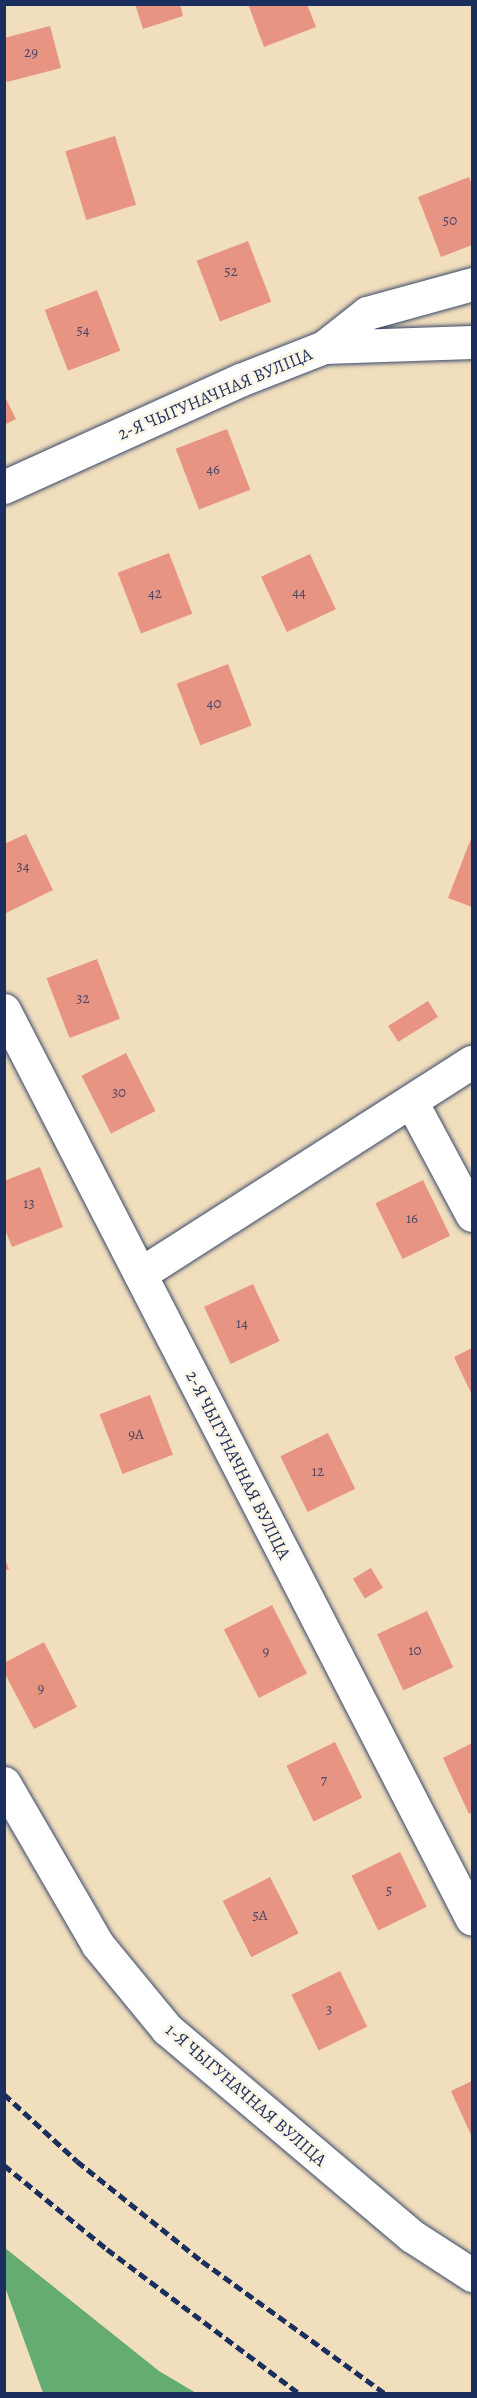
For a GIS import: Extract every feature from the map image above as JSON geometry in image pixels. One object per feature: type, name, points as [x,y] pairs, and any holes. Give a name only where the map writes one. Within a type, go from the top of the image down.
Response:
[{"type":"street","points":[[324,347],[367,313],[472,284]]},
{"type":"street","name":"2-Я ЧЫГУНАЧНАЯ ВУЛІЦА","points":[[4,488],[240,380],[324,347],[472,342]]},
{"type":"street","name":"2-Я ЧЫГУНАЧНАЯ ВУЛІЦА","points":[[4,1010],[472,1919]]},
{"type":"street","points":[[140,1274],[412,1103],[472,1062]]},
{"type":"street","points":[[412,1103],[472,1215]]},
{"type":"street","name":"1-Я ЧЫГУНАЧНАЯ ВУЛІЦА","points":[[4,1783],[98,1945],[167,2029],[412,2236],[472,2275]]},
{"type":"green space","points":[[5,2248],[159,2371],[196,2393],[43,2393],[5,2287]]},
{"type":"building","points":[[135,4],[180,4],[183,16],[143,29]]},
{"type":"building","points":[[248,4],[307,4],[316,27],[264,47]]},
{"type":"building","points":[[50,26],[61,68],[7,82],[4,72],[4,38]]},
{"type":"building","points":[[115,136],[136,205],[86,220],[65,151]]},
{"type":"building","points":[[469,177],[472,185],[472,245],[441,257],[418,197]]},
{"type":"building","points":[[248,241],[271,302],[220,321],[197,261]]},
{"type":"building","points":[[97,290],[120,351],[68,371],[45,310]]},
{"type":"building","points":[[4,395],[16,419],[4,425]]},
{"type":"building","points":[[227,429],[250,490],[199,509],[176,449]]},
{"type":"building","points":[[169,553],[192,614],[141,633],[118,573]]},
{"type":"building","points":[[310,554],[336,609],[287,632],[261,577]]},
{"type":"building","points":[[228,664],[252,726],[200,745],[177,684]]},
{"type":"building","points":[[26,834],[53,890],[4,914],[4,844]]},
{"type":"building","points":[[472,836],[472,907],[448,898]]},
{"type":"building","points":[[97,959],[120,1019],[70,1038],[47,978]]},
{"type":"building","points":[[428,1001],[438,1017],[398,1042],[388,1026]]},
{"type":"building","points":[[126,1053],[156,1111],[111,1134],[81,1076]]},
{"type":"building","points":[[40,1167],[63,1227],[12,1247],[4,1227],[4,1181]]},
{"type":"building","points":[[423,1180],[450,1236],[403,1259],[375,1203]]},
{"type":"building","points":[[253,1284],[280,1341],[231,1364],[204,1307]]},
{"type":"building","points":[[472,1348],[472,1395],[454,1357]]},
{"type":"building","points":[[150,1395],[173,1455],[123,1474],[100,1414]]},
{"type":"building","points":[[328,1433],[355,1489],[308,1512],[280,1456]]},
{"type":"building","points":[[4,1557],[9,1569],[4,1571]]},
{"type":"building","points":[[371,1568],[383,1588],[365,1599],[353,1579]]},
{"type":"building","points":[[272,1605],[307,1674],[259,1698],[224,1630]]},
{"type":"building","points":[[427,1611],[453,1667],[403,1690],[377,1634]]},
{"type":"building","points":[[44,1642],[77,1707],[34,1729],[4,1672],[4,1663]]},
{"type":"building","points":[[335,1742],[362,1798],[314,1821],[286,1766]]},
{"type":"building","points":[[472,1743],[472,1812],[469,1814],[443,1758]]},
{"type":"building","points":[[400,1852],[427,1907],[378,1930],[351,1876]]},
{"type":"building","points":[[270,1877],[299,1933],[251,1957],[223,1901]]},
{"type":"building","points":[[340,1971],[367,2027],[319,2050],[291,1995]]},
{"type":"building","points":[[472,2081],[472,2137],[451,2091]]},
{"type":"railway","points":[[4,2094],[77,2161],[202,2261],[386,2394]]},
{"type":"railway","points":[[4,2165],[107,2249],[300,2394]]}]
